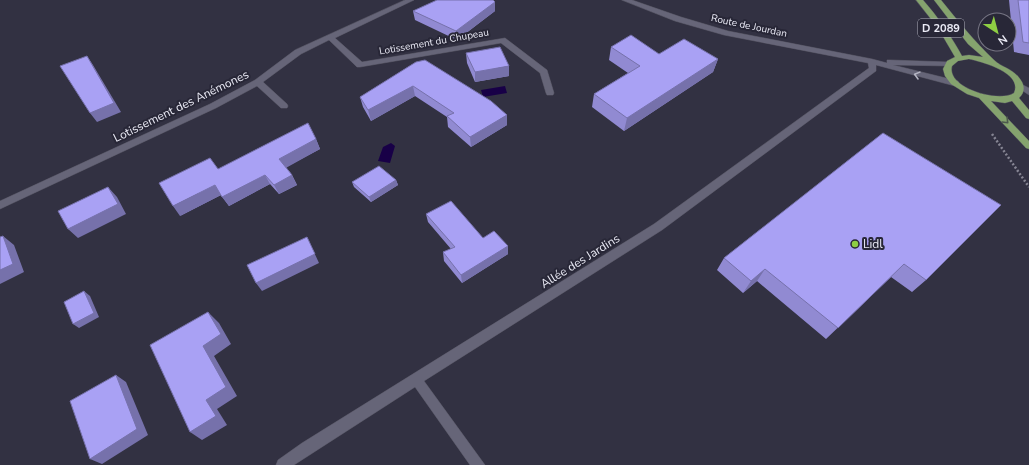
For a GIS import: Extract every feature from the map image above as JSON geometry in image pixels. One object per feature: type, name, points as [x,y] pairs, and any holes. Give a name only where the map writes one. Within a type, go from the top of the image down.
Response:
[{"type":"main road","name":"D 2089","points":[[920,0],[934,17],[959,58]]},
{"type":"main road","name":"D 2089","points":[[937,0],[971,42],[992,62]]},
{"type":"main road","points":[[959,58],[980,59],[992,62],[1012,73],[1018,80],[1021,87],[1019,93],[1014,98],[994,100],[982,97],[971,93],[955,83],[948,75],[947,69],[949,64],[959,58]]},
{"type":"main road","points":[[982,97],[1029,146]]},
{"type":"main road","points":[[1014,98],[1029,116]]},
{"type":"street","name":"Lotissement des Anémones","points":[[0,205],[213,106],[258,82],[298,52],[410,0]]},
{"type":"street","name":"Route de Jourdan","points":[[625,0],[678,20],[727,33],[872,61],[916,74],[955,83]]},
{"type":"street","name":"Lotissement du Chupeau","points":[[330,37],[360,65],[502,40],[544,72],[550,93]]},
{"type":"street","name":"Route de Jourdan","points":[[872,61],[915,64],[949,64]]},
{"type":"street","name":"Allée des Jardins","points":[[283,465],[416,379],[658,227],[873,69],[872,61]]},
{"type":"street","points":[[258,82],[284,106]]},
{"type":"street","points":[[1021,87],[1029,92]]},
{"type":"street","points":[[416,379],[478,465]]},
{"type":"path","points":[[992,133],[1029,188]]},
{"type":"shaded area","points":[[505,86],[507,93],[483,97],[481,90]]},
{"type":"shaded area","points":[[391,143],[395,146],[390,163],[378,161],[383,147]]},
{"type":"building","points":[[437,0],[493,0],[495,2],[456,31],[413,11]]},
{"type":"building","points":[[1018,0],[1029,0],[1029,43],[1023,42]]},
{"type":"building","points":[[631,35],[659,54],[684,39],[718,59],[627,118],[594,94],[640,66],[611,47]]},
{"type":"building","points":[[500,47],[509,66],[475,72],[466,53]]},
{"type":"building","points":[[87,56],[114,103],[90,113],[60,66]]},
{"type":"building","points":[[425,60],[491,101],[507,115],[470,137],[447,116],[454,113],[413,86],[368,110],[360,97],[416,62]]},
{"type":"building","points":[[308,123],[316,139],[279,159],[292,175],[274,185],[265,175],[222,197],[215,185],[173,206],[159,183],[210,158],[218,169]]},
{"type":"building","name":"Lidl","points":[[883,133],[1001,205],[926,280],[904,264],[838,328],[765,269],[751,281],[724,258]]},
{"type":"building","points":[[379,166],[396,180],[369,197],[352,182]]},
{"type":"building","points":[[108,187],[118,204],[68,229],[58,211]]},
{"type":"building","points":[[451,201],[483,238],[494,231],[508,246],[461,275],[443,252],[455,247],[426,214]]},
{"type":"building","points":[[3,236],[13,264],[0,270],[0,237]]},
{"type":"building","points":[[307,237],[315,254],[256,283],[247,265]]},
{"type":"building","points":[[84,291],[94,313],[73,324],[64,302]]},
{"type":"building","points":[[208,312],[221,334],[203,346],[226,387],[206,400],[216,416],[190,432],[150,345]]},
{"type":"building","points":[[116,375],[137,429],[90,459],[70,401]]},
{"type":"place","name":"Lidl","points":[[855,244]]}]
